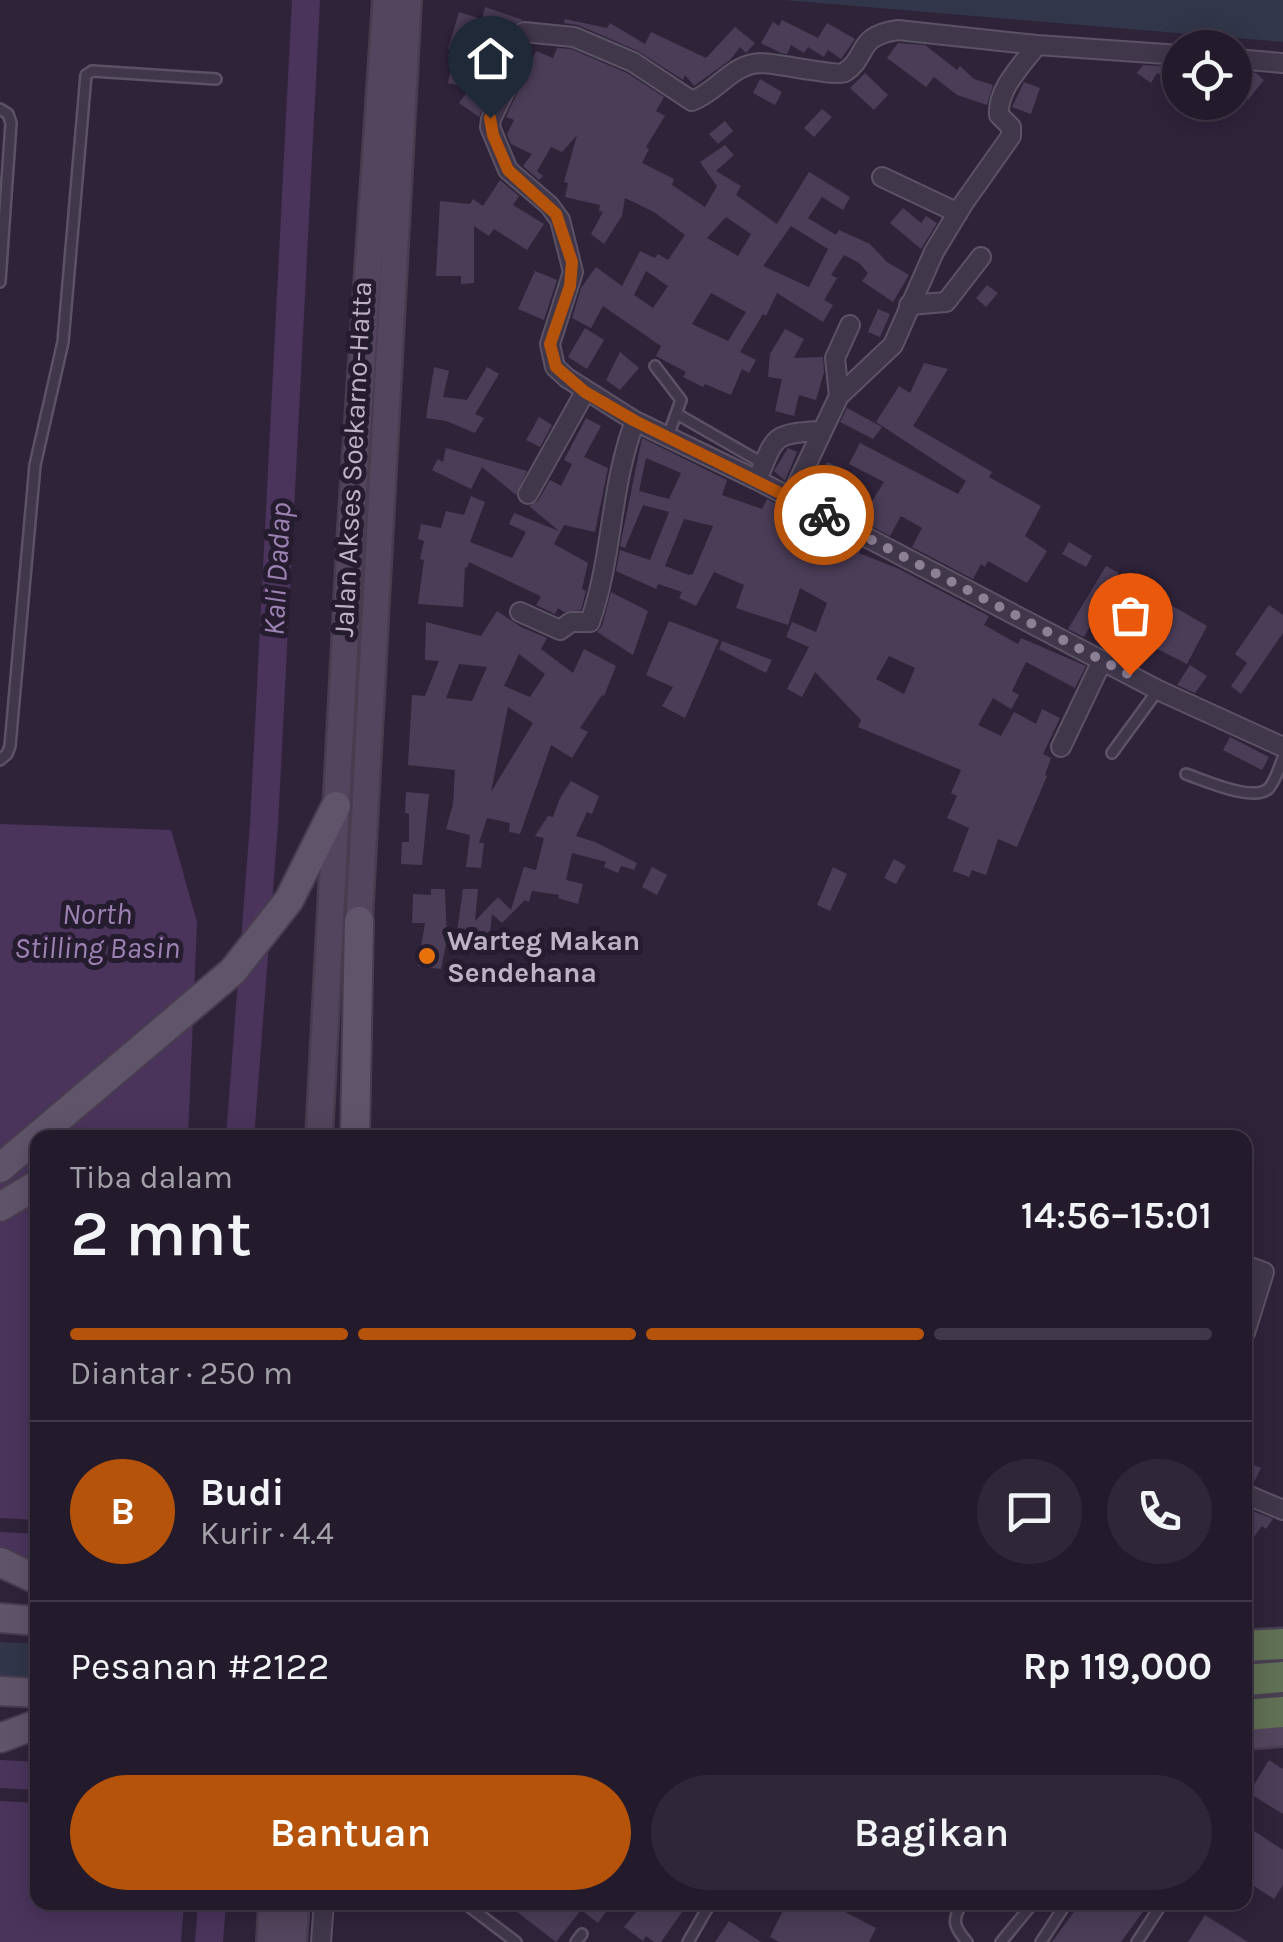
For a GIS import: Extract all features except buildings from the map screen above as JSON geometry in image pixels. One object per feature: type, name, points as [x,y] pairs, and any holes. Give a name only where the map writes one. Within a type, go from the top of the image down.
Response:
[{"type":"highway","points":[[1252,1646],[1283,1644]]},
{"type":"highway","points":[[1252,1679],[1283,1677]]},
{"type":"highway","points":[[1252,1714],[1283,1712]]},
{"type":"main road","name":"Jalan Akses Soekarno-Hatta","points":[[319,1130],[386,0]]},
{"type":"main road","name":"Jalan Akses Soekarno-Hatta","points":[[343,1130],[359,922],[408,0]]},
{"type":"main road","points":[[45,1130],[233,971],[289,900],[336,806]]},
{"type":"main road","points":[[355,1130],[359,922]]},
{"type":"main road","points":[[0,1168],[30,1143]]},
{"type":"main road","points":[[0,1207],[30,1189]]},
{"type":"main road","points":[[0,1618],[30,1620]]},
{"type":"main road","points":[[0,1691],[30,1693]]},
{"type":"main road","points":[[0,1738],[30,1727]]},
{"type":"main road","points":[[1252,1736],[1283,1734]]},
{"type":"main road","points":[[270,1942],[272,1910]]},
{"type":"main road","points":[[294,1942],[296,1910]]},
{"type":"street","points":[[1162,54],[1036,46],[898,30],[880,32],[845,72],[834,75],[792,65],[754,63],[734,71],[705,96],[692,101],[633,62],[574,37],[524,32],[517,38],[508,84],[490,118],[490,126],[508,170],[549,205],[560,220],[574,272],[552,333],[550,356],[556,367],[585,392],[635,421],[760,472],[791,497],[1102,661],[1283,747]]},
{"type":"street","points":[[791,497],[838,396],[893,345],[909,304],[958,213],[1011,136],[1012,127],[999,115],[999,106],[1011,79],[1036,46]]},
{"type":"street","points":[[1252,60],[1283,63]]},
{"type":"street","points":[[882,177],[958,213]]},
{"type":"street","points":[[909,304],[946,302],[981,257]]},
{"type":"street","points":[[838,396],[835,358],[850,325]]},
{"type":"street","points":[[528,494],[585,392]]},
{"type":"street","points":[[520,612],[560,630],[571,622],[590,622],[604,579],[622,455],[635,421]]},
{"type":"street","points":[[760,472],[784,433],[820,431]]},
{"type":"street","points":[[1062,747],[1102,661]]},
{"type":"street","points":[[1252,1268],[1264,1272],[1252,1310]]},
{"type":"street","points":[[1252,1497],[1283,1510]]},
{"type":"street","points":[[321,1942],[323,1910]]},
{"type":"lane","points":[[0,760],[8,754],[10,746],[35,465],[63,342],[86,74],[92,71],[216,79]]},
{"type":"lane","points":[[0,109],[8,114],[11,123],[0,282]]},
{"type":"lane","points":[[656,366],[680,396],[681,406],[668,436]]},
{"type":"lane","points":[[678,414],[760,472]]},
{"type":"lane","points":[[1112,753],[1158,690]]},
{"type":"lane","points":[[1186,774],[1257,794],[1268,788],[1283,758]]},
{"type":"lane","points":[[474,1910],[516,1942]]},
{"type":"lane","points":[[688,1942],[706,1910]]},
{"type":"lane","points":[[958,1910],[955,1928],[967,1942]]},
{"type":"lane","points":[[1001,1942],[1027,1910]]},
{"type":"lane","points":[[1042,1942],[1062,1910]]},
{"type":"lane","points":[[1137,1942],[1159,1910]]},
{"type":"shaded area","points":[[784,0],[1283,0],[1283,42],[1252,39],[1252,30],[1162,32]]},
{"type":"shaded area","points":[[0,1642],[30,1644],[30,1681],[0,1679]]},
{"type":"water","name":"North Stilling Basin","points":[[0,824],[171,830],[197,922],[188,1130],[30,1130],[30,1520],[0,1518]]},
{"type":"water","points":[[0,1801],[30,1803],[30,1910],[183,1910],[181,1942],[0,1942]]},
{"type":"waterway","name":"Kali Dadap","points":[[241,1130],[264,824],[306,0]]},
{"type":"waterway","name":"Kali Dadap","points":[[0,1546],[30,1548]]},
{"type":"waterway","name":"Kali Dadap","points":[[0,1774],[30,1776]]},
{"type":"waterway","name":"Kali Dadap","points":[[209,1942],[211,1910]]},
{"type":"way so far","points":[[824,515],[1130,675]]},
{"type":"place","name":"Warteg Makan Sendehana","points":[[427,956]]},
{"type":"route","points":[[490,118],[493,135],[512,176],[549,205],[560,220],[572,262],[574,272],[550,344],[550,356],[556,367],[585,392],[635,421],[824,515]]}]
